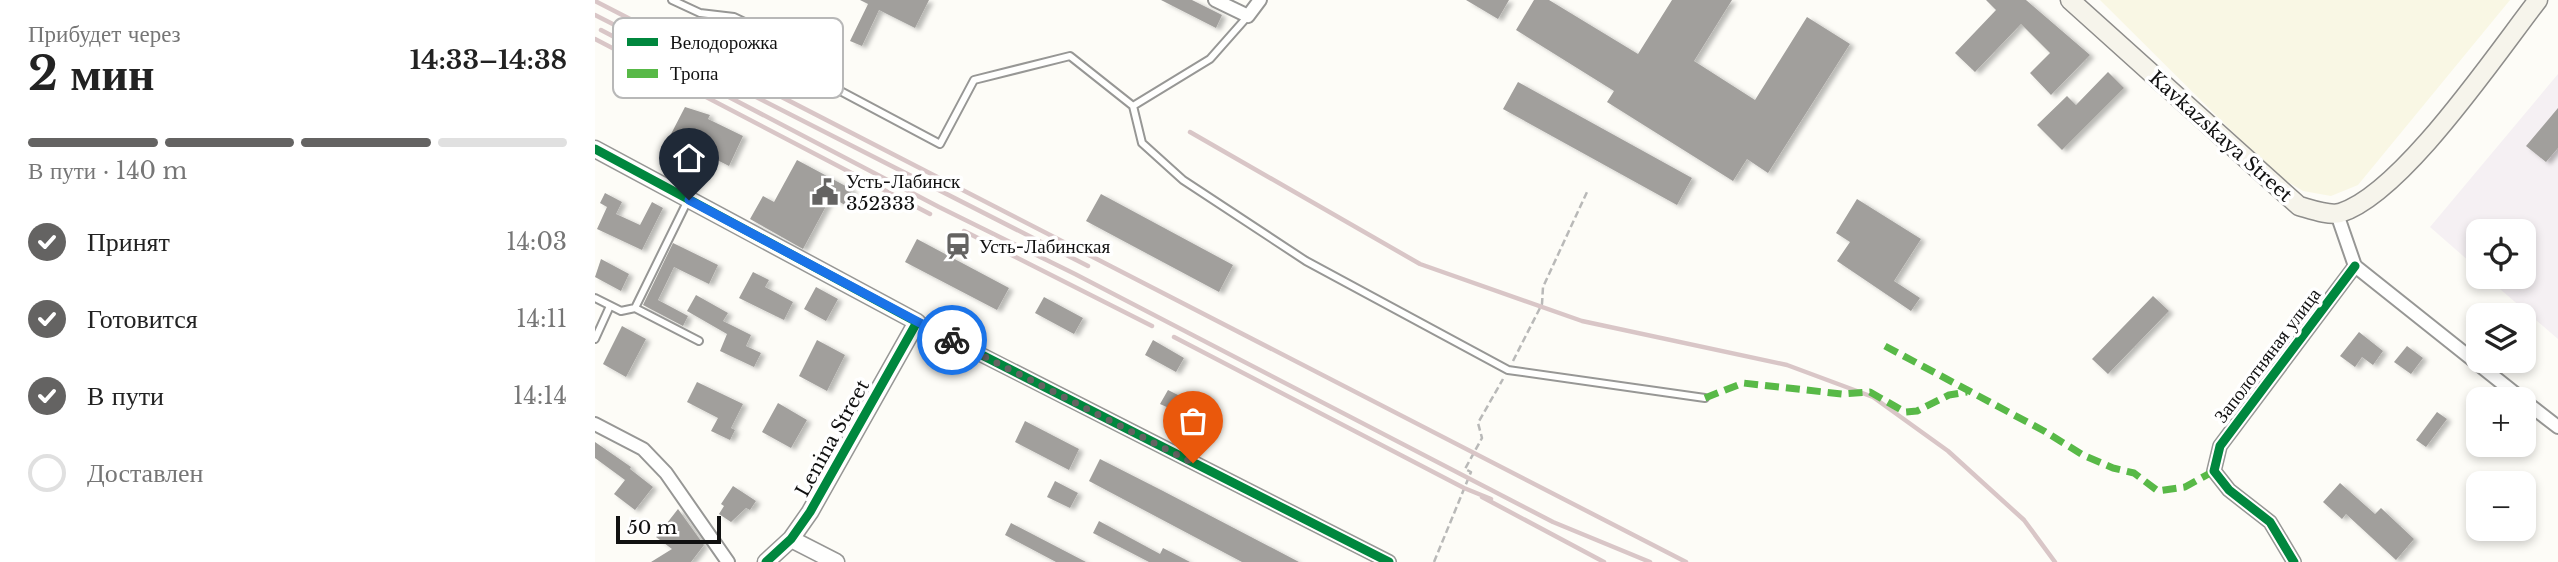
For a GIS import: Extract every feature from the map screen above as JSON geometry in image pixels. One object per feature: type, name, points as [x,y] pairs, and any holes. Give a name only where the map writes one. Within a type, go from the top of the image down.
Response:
[{"type":"main road","name":"Kavkazskaya Street","points":[[2070,0],[2299,206],[2337,214]]},
{"type":"main road","points":[[2337,214],[2372,199],[2431,138],[2538,0]]},
{"type":"street","points":[[1215,0],[1248,16],[1260,0]]},
{"type":"street","points":[[595,149],[917,322],[1389,562]]},
{"type":"street","points":[[2337,214],[2355,266],[2508,387]]},
{"type":"street","name":"Заполотняная улица","points":[[2294,562],[2270,522],[2229,491],[2214,471],[2220,446],[2355,266]]},
{"type":"street","name":"Lenina Street","points":[[766,562],[791,539],[810,512],[917,322]]},
{"type":"street","points":[[2536,409],[2558,427]]},
{"type":"street","points":[[595,424],[643,449],[666,473],[728,562]]},
{"type":"street","points":[[791,539],[836,562]]},
{"type":"lane","points":[[672,0],[700,13],[736,18]]},
{"type":"lane","points":[[1133,106],[1210,59],[1248,16]]},
{"type":"lane","points":[[843,92],[940,144],[974,80],[1070,57],[1133,106],[1142,143],[1183,180],[1306,261],[1508,370],[1705,398]]},
{"type":"lane","points":[[635,308],[689,200]]},
{"type":"lane","points":[[595,298],[621,312],[635,308],[699,341]]},
{"type":"lane","points":[[595,339],[610,306]]},
{"type":"shaded area","points":[[2100,0],[2510,0],[2358,185],[2331,196],[2303,191],[2275,174]]},
{"type":"shaded area","points":[[2558,74],[2558,339],[2536,320],[2536,303],[2516,303],[2500,289],[2536,289],[2536,219],[2466,219],[2466,258],[2430,227]]},
{"type":"building","points":[[860,0],[929,0],[915,28],[879,10],[862,46],[850,41],[868,4]]},
{"type":"building","points":[[1161,0],[1192,0],[1222,15],[1216,28]]},
{"type":"building","points":[[1466,0],[1509,0],[1498,19]]},
{"type":"building","points":[[1534,0],[1549,0],[1638,54],[1672,0],[1732,0],[1694,61],[1755,100],[1807,17],[1850,44],[1768,173],[1747,159],[1733,181],[1607,102],[1614,91],[1516,30]]},
{"type":"building","points":[[1986,0],[2026,0],[2090,55],[2051,95],[2030,73],[2050,53],[2021,24],[1975,72],[1955,53],[1996,10]]},
{"type":"building","points":[[2108,72],[2124,88],[2062,150],[2037,125],[2067,96],[2076,105]]},
{"type":"building","points":[[1518,82],[1692,178],[1677,205],[1503,109]]},
{"type":"building","points":[[685,107],[710,115],[708,119],[743,136],[729,166],[670,136]]},
{"type":"building","points":[[2558,108],[2558,148],[2546,162],[2526,146]]},
{"type":"building","points":[[797,160],[853,190],[845,205],[831,197],[803,249],[750,219],[763,196],[774,202]]},
{"type":"building","points":[[605,193],[622,202],[616,214],[640,225],[652,202],[663,208],[642,250],[597,229],[607,207],[600,203]]},
{"type":"building","points":[[1101,194],[1233,265],[1219,292],[1086,221]]},
{"type":"building","points":[[1857,199],[1921,239],[1894,281],[1920,298],[1911,311],[1837,261],[1850,242],[1836,233]]},
{"type":"building","name":"Усть-Лабинская","points":[[917,239],[1009,288],[997,310],[905,262]]},
{"type":"building","points":[[673,243],[718,265],[709,284],[674,267],[658,300],[688,316],[683,326],[643,305]]},
{"type":"building","points":[[601,259],[629,274],[621,291],[595,277]]},
{"type":"building","points":[[753,272],[769,280],[765,287],[793,302],[784,320],[739,298]]},
{"type":"building","points":[[816,287],[838,299],[826,321],[804,309]]},
{"type":"building","points":[[696,295],[728,313],[723,321],[751,335],[746,346],[761,353],[754,367],[720,351],[727,334],[687,311]]},
{"type":"building","points":[[2153,296],[2169,311],[2108,374],[2092,359]]},
{"type":"building","points":[[1044,297],[1083,318],[1074,334],[1035,313]]},
{"type":"building","points":[[622,326],[646,339],[626,377],[603,364]]},
{"type":"building","points":[[2359,332],[2383,351],[2373,365],[2362,357],[2355,367],[2340,356]]},
{"type":"building","points":[[817,340],[845,355],[827,391],[799,376]]},
{"type":"building","points":[[1153,340],[1184,358],[1176,372],[1145,355]]},
{"type":"building","points":[[2407,346],[2423,358],[2411,374],[2394,362]]},
{"type":"building","points":[[697,382],[743,404],[731,428],[735,430],[730,440],[711,431],[718,418],[687,402]]},
{"type":"building","points":[[1168,390],[1194,403],[1200,393],[1210,399],[1198,421],[1160,404]]},
{"type":"building","points":[[778,403],[807,420],[791,448],[762,432]]},
{"type":"building","points":[[2437,412],[2447,419],[2426,447],[2416,440]]},
{"type":"building","points":[[1025,421],[1079,449],[1069,470],[1015,442]]},
{"type":"building","points":[[595,442],[631,467],[630,469],[653,487],[635,510],[614,494],[625,480],[595,458]]},
{"type":"building","points":[[1100,459],[1299,562],[1242,562],[1089,481]]},
{"type":"building","points":[[1055,481],[1078,493],[1070,508],[1047,497]]},
{"type":"building","points":[[2340,483],[2375,514],[2381,508],[2414,539],[2396,560],[2346,514],[2342,519],[2323,502]]},
{"type":"building","points":[[733,486],[756,501],[750,510],[746,508],[731,522],[719,514],[724,506],[721,504]]},
{"type":"building","points":[[678,509],[704,545],[691,562],[651,562],[672,549],[656,537]]},
{"type":"building","points":[[1099,521],[1160,554],[1163,548],[1190,562],[1149,562],[1093,533]]},
{"type":"building","points":[[1011,523],[1086,562],[1056,562],[1005,535]]},
{"type":"railway","points":[[595,1],[628,18]]},
{"type":"railway","points":[[595,15],[613,24]]},
{"type":"railway","points":[[601,30],[613,36]]},
{"type":"railway","points":[[595,39],[613,48]]},
{"type":"railway","points":[[708,98],[930,214]]},
{"type":"railway","points":[[731,98],[1553,522],[1650,562]]},
{"type":"railway","points":[[758,98],[1088,266]]},
{"type":"railway","points":[[784,98],[1686,562]]},
{"type":"railway","points":[[1190,132],[1420,264],[1582,321],[1787,365],[1873,397],[1948,451],[2024,520],[2055,562]]},
{"type":"railway","points":[[964,231],[1152,326]]},
{"type":"railway","points":[[1174,337],[1464,488],[1491,499]]},
{"type":"railway","points":[[1482,497],[1604,562]]},
{"type":"marked path","points":[[1885,346],[2044,431],[2083,455],[2113,468],[2134,473],[2158,491],[2185,487],[2214,471]]},
{"type":"marked path","points":[[1705,398],[1743,383],[1842,394],[1870,392],[1905,412],[1917,411],[1949,395],[1967,392]]},
{"type":"cycle path","points":[[595,149],[917,322],[1389,562]]},
{"type":"cycle path","points":[[2294,562],[2270,522],[2229,490],[2214,471],[2220,446],[2355,266]]},
{"type":"cycle path","points":[[766,562],[791,539],[810,512],[917,322]]},
{"type":"way so far","points":[[952,340],[1193,463]]},
{"type":"place","name":"Усть-Лабинск 352333","points":[[825,192]]},
{"type":"place","name":"Усть-Лабинская","points":[[958,246]]},
{"type":"route","points":[[689,200],[952,340]]}]
